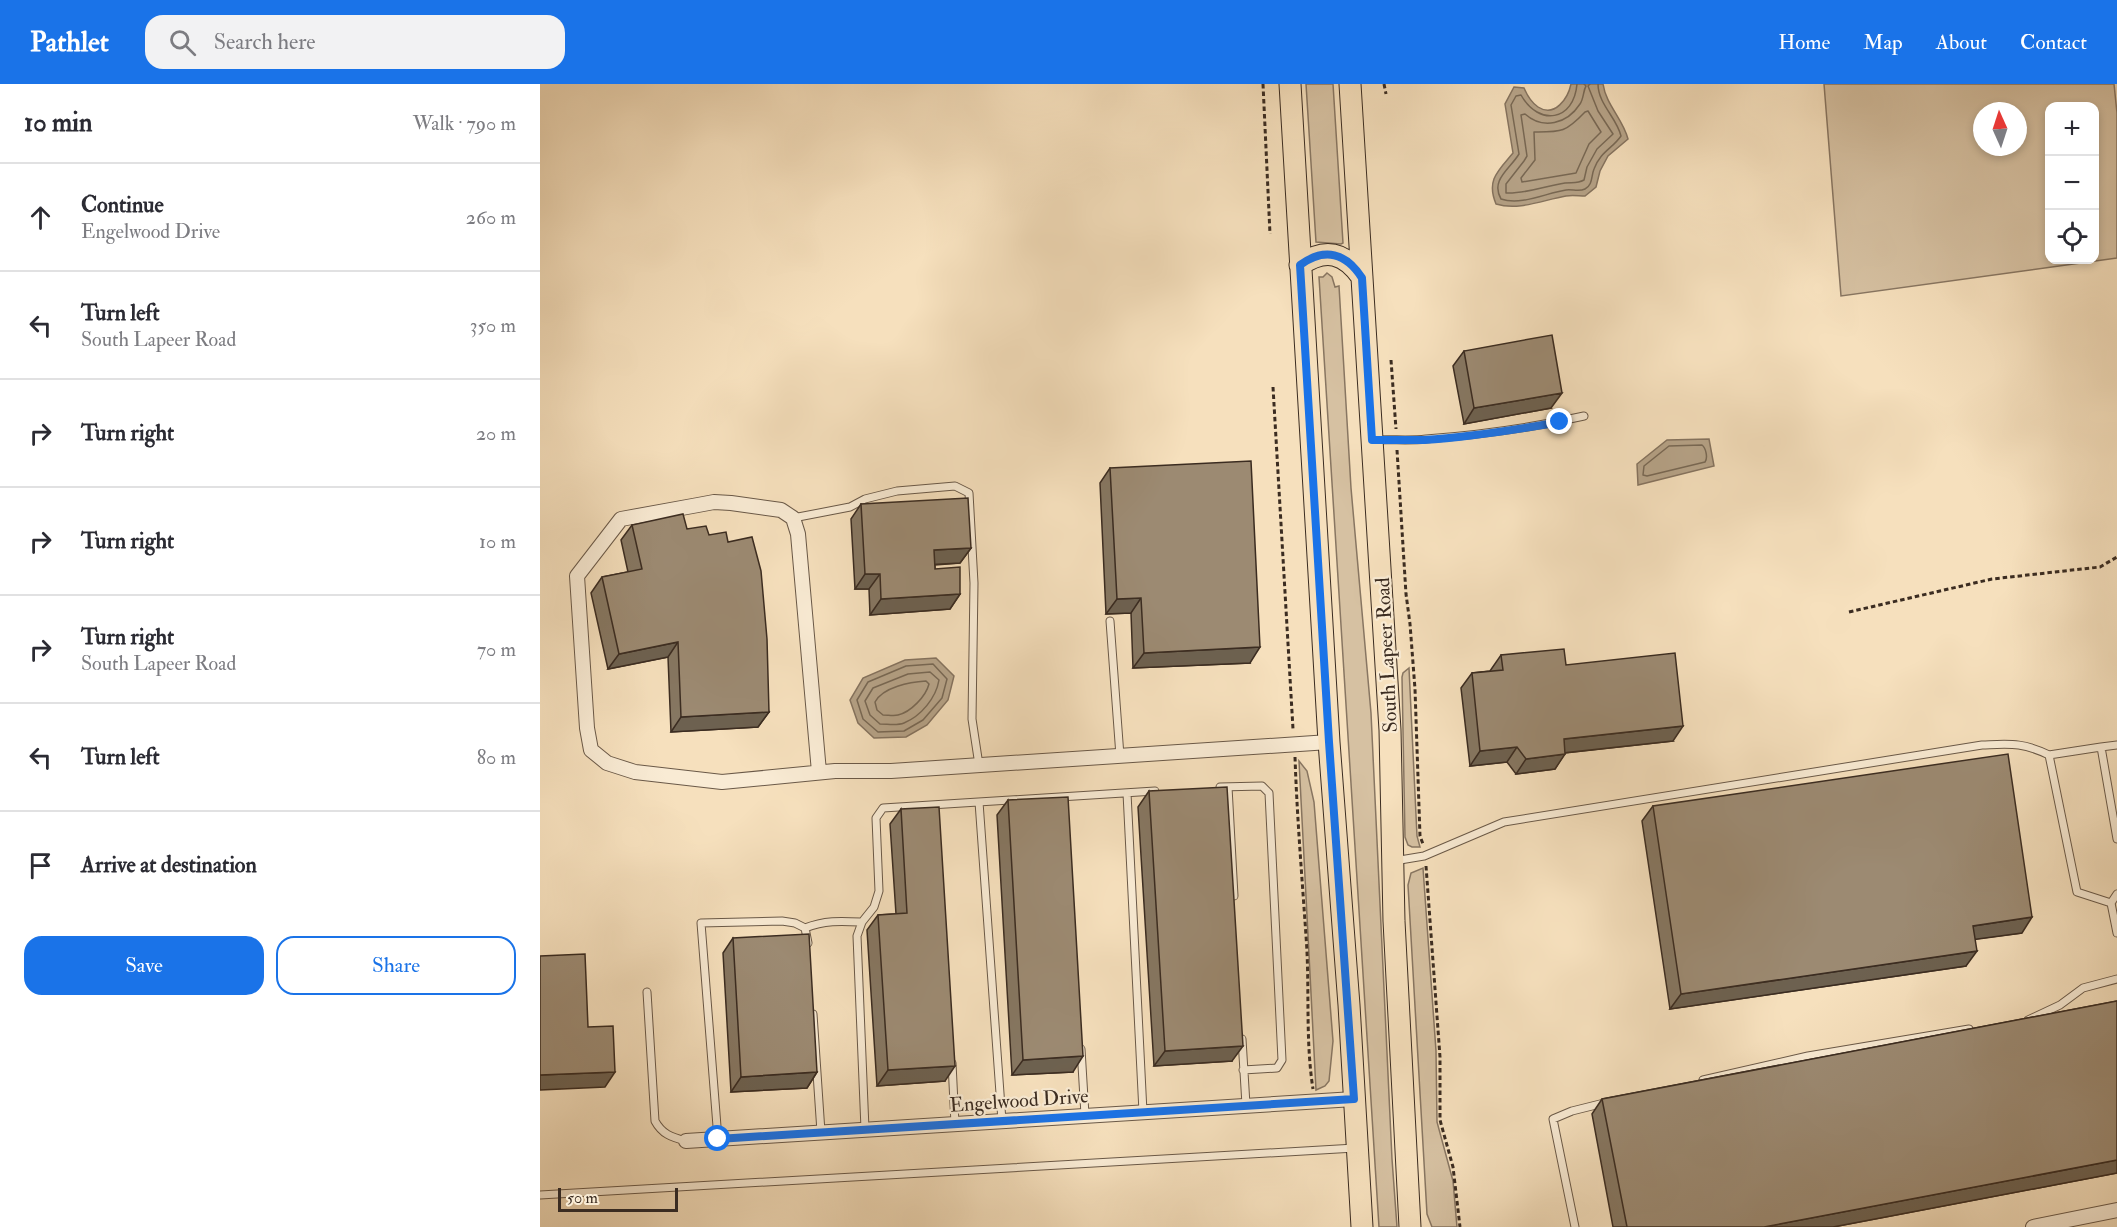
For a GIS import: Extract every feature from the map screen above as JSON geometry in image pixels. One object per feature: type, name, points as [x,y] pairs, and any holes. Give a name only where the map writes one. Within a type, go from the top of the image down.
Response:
[{"type":"main road","points":[[1290,84],[1329,742],[1362,1227]]},
{"type":"main road","name":"South Lapeer Road","points":[[1350,84],[1390,730],[1394,921],[1410,1227]]},
{"type":"main road","points":[[1300,265],[1318,256],[1337,256],[1347,259],[1354,265],[1362,278]]},
{"type":"street","points":[[819,772],[798,534],[793,518],[781,510],[714,502],[621,519],[577,576],[586,728],[591,750],[607,764],[635,772],[722,782],[819,772],[979,765],[1329,742]]},
{"type":"street","name":"Engelwood Drive","points":[[686,1141],[1354,1099]]},
{"type":"street","points":[[2033,1227],[2117,1210]]},
{"type":"lane","points":[[1372,440],[1423,440],[1467,436],[1521,429],[1584,416]]},
{"type":"lane","points":[[793,518],[850,507],[865,499],[897,491],[955,486],[969,493],[974,583],[972,719],[979,765]]},
{"type":"lane","points":[[1110,621],[1120,756]]},
{"type":"lane","points":[[1393,861],[1424,856],[1504,822],[1982,745],[2029,746],[2049,755],[2117,745]]},
{"type":"lane","points":[[2101,747],[2117,839]]},
{"type":"lane","points":[[2049,755],[2076,892],[2111,903]]},
{"type":"lane","points":[[1217,788],[1262,786],[1269,793],[1282,1060],[1277,1068],[1243,1070]]},
{"type":"lane","points":[[1228,787],[1234,905]]},
{"type":"lane","points":[[865,1129],[857,936],[862,922],[874,907],[879,891],[876,818],[882,808],[1160,791]]},
{"type":"lane","points":[[1126,793],[1143,1112]]},
{"type":"lane","points":[[1067,797],[1068,808]]},
{"type":"lane","points":[[979,802],[1002,1121]]},
{"type":"lane","points":[[938,804],[939,816]]},
{"type":"lane","points":[[2117,894],[2111,903],[2117,933]]},
{"type":"lane","points":[[718,1139],[701,923],[782,921],[795,923],[805,928],[834,920],[862,922]]},
{"type":"lane","points":[[805,928],[808,946]]},
{"type":"lane","points":[[2019,1021],[2031,1019],[2060,1005],[2083,988],[2117,979]]},
{"type":"lane","points":[[647,992],[654,1120],[660,1130],[670,1137],[686,1141]]},
{"type":"lane","points":[[813,1002],[821,1132]]},
{"type":"lane","points":[[1695,1082],[1808,1056],[1972,1029]]},
{"type":"lane","points":[[1241,1035],[1246,1105]]},
{"type":"lane","points":[[1081,1045],[1085,1115]]},
{"type":"lane","points":[[951,1053],[955,1124]]},
{"type":"lane","points":[[1575,1227],[1553,1119],[1572,1110],[1617,1100]]},
{"type":"lane","points":[[540,1195],[1357,1148]]},
{"type":"path","points":[[1263,84],[1270,234]]},
{"type":"path","points":[[1384,84],[1386,94]]},
{"type":"path","points":[[1391,360],[1406,594],[1415,689],[1420,836],[1424,856],[1440,1057],[1440,1120],[1453,1167],[1460,1227]]},
{"type":"path","points":[[1273,387],[1293,730]]},
{"type":"path","points":[[1849,612],[1992,579],[2100,567],[2117,557]]},
{"type":"path","points":[[1295,759],[1313,1090]]},
{"type":"shaded area","points":[[1306,84],[1333,84],[1343,243],[1341,244],[1316,242]]},
{"type":"shaded area","points":[[1824,84],[2114,84],[2117,113],[2117,258],[2099,260],[2099,102],[2045,102],[2045,264],[2073,264],[1841,296]]},
{"type":"shaded area","points":[[1327,273],[1332,277],[1335,287],[1339,286],[1351,488],[1371,713],[1397,1227],[1379,1227],[1319,277]]},
{"type":"shaded area","points":[[1409,668],[1417,836],[1420,847],[1408,845],[1405,837],[1402,677]]},
{"type":"shaded area","points":[[1299,761],[1307,771],[1314,802],[1333,1041],[1329,1081],[1325,1086],[1316,1090]]},
{"type":"shaded area","points":[[1423,868],[1436,1051],[1437,1122],[1453,1181],[1457,1227],[1432,1227],[1427,1214],[1408,885],[1411,873]]},
{"type":"water","points":[[1571,84],[1603,84],[1607,99],[1628,139],[1608,156],[1600,171],[1596,187],[1585,196],[1566,196],[1522,206],[1496,204],[1492,188],[1495,176],[1513,153],[1505,104],[1514,87],[1524,88],[1538,107],[1550,110],[1560,105]]},
{"type":"water","points":[[1709,439],[1714,466],[1638,485],[1637,464],[1667,440]]},
{"type":"water","points":[[936,658],[954,676],[948,700],[927,725],[906,737],[874,738],[858,723],[850,700],[863,678],[905,660]]},
{"type":"building","points":[[1552,335],[1562,393],[1474,408],[1464,351]]},
{"type":"building","points":[[1251,461],[1260,647],[1144,653],[1141,598],[1117,599],[1110,468]]},
{"type":"building","points":[[968,498],[971,548],[934,550],[935,569],[960,567],[960,594],[881,599],[880,574],[865,574],[861,504]]},
{"type":"building","points":[[683,514],[687,529],[706,526],[709,535],[726,532],[728,542],[752,537],[761,571],[767,639],[769,712],[681,717],[678,642],[619,654],[602,577],[642,569],[632,525]]},
{"type":"building","points":[[1564,649],[1566,665],[1675,653],[1683,726],[1564,739],[1565,754],[1526,759],[1517,747],[1480,751],[1472,673],[1503,670],[1501,655]]},
{"type":"building","points":[[2008,754],[2032,917],[1973,926],[1977,951],[1681,994],[1653,806]]},
{"type":"building","points":[[1227,787],[1243,1046],[1165,1051],[1149,791]]},
{"type":"building","points":[[1068,797],[1083,1056],[1023,1060],[1008,800]]},
{"type":"building","points":[[939,807],[955,1066],[888,1070],[878,915],[907,913],[901,809]]},
{"type":"building","points":[[809,934],[817,1072],[741,1077],[733,938]]},
{"type":"building","points":[[585,954],[588,1027],[613,1026],[615,1072],[540,1075],[540,956]]},
{"type":"building","points":[[2117,1001],[2117,1160],[1764,1227],[1627,1227],[1602,1099]]},
{"type":"route","points":[[718,1139],[1354,1099],[1329,742],[1300,265],[1318,256],[1337,256],[1347,259],[1354,265],[1362,278],[1372,440],[1423,440],[1467,436],[1560,422]]}]
